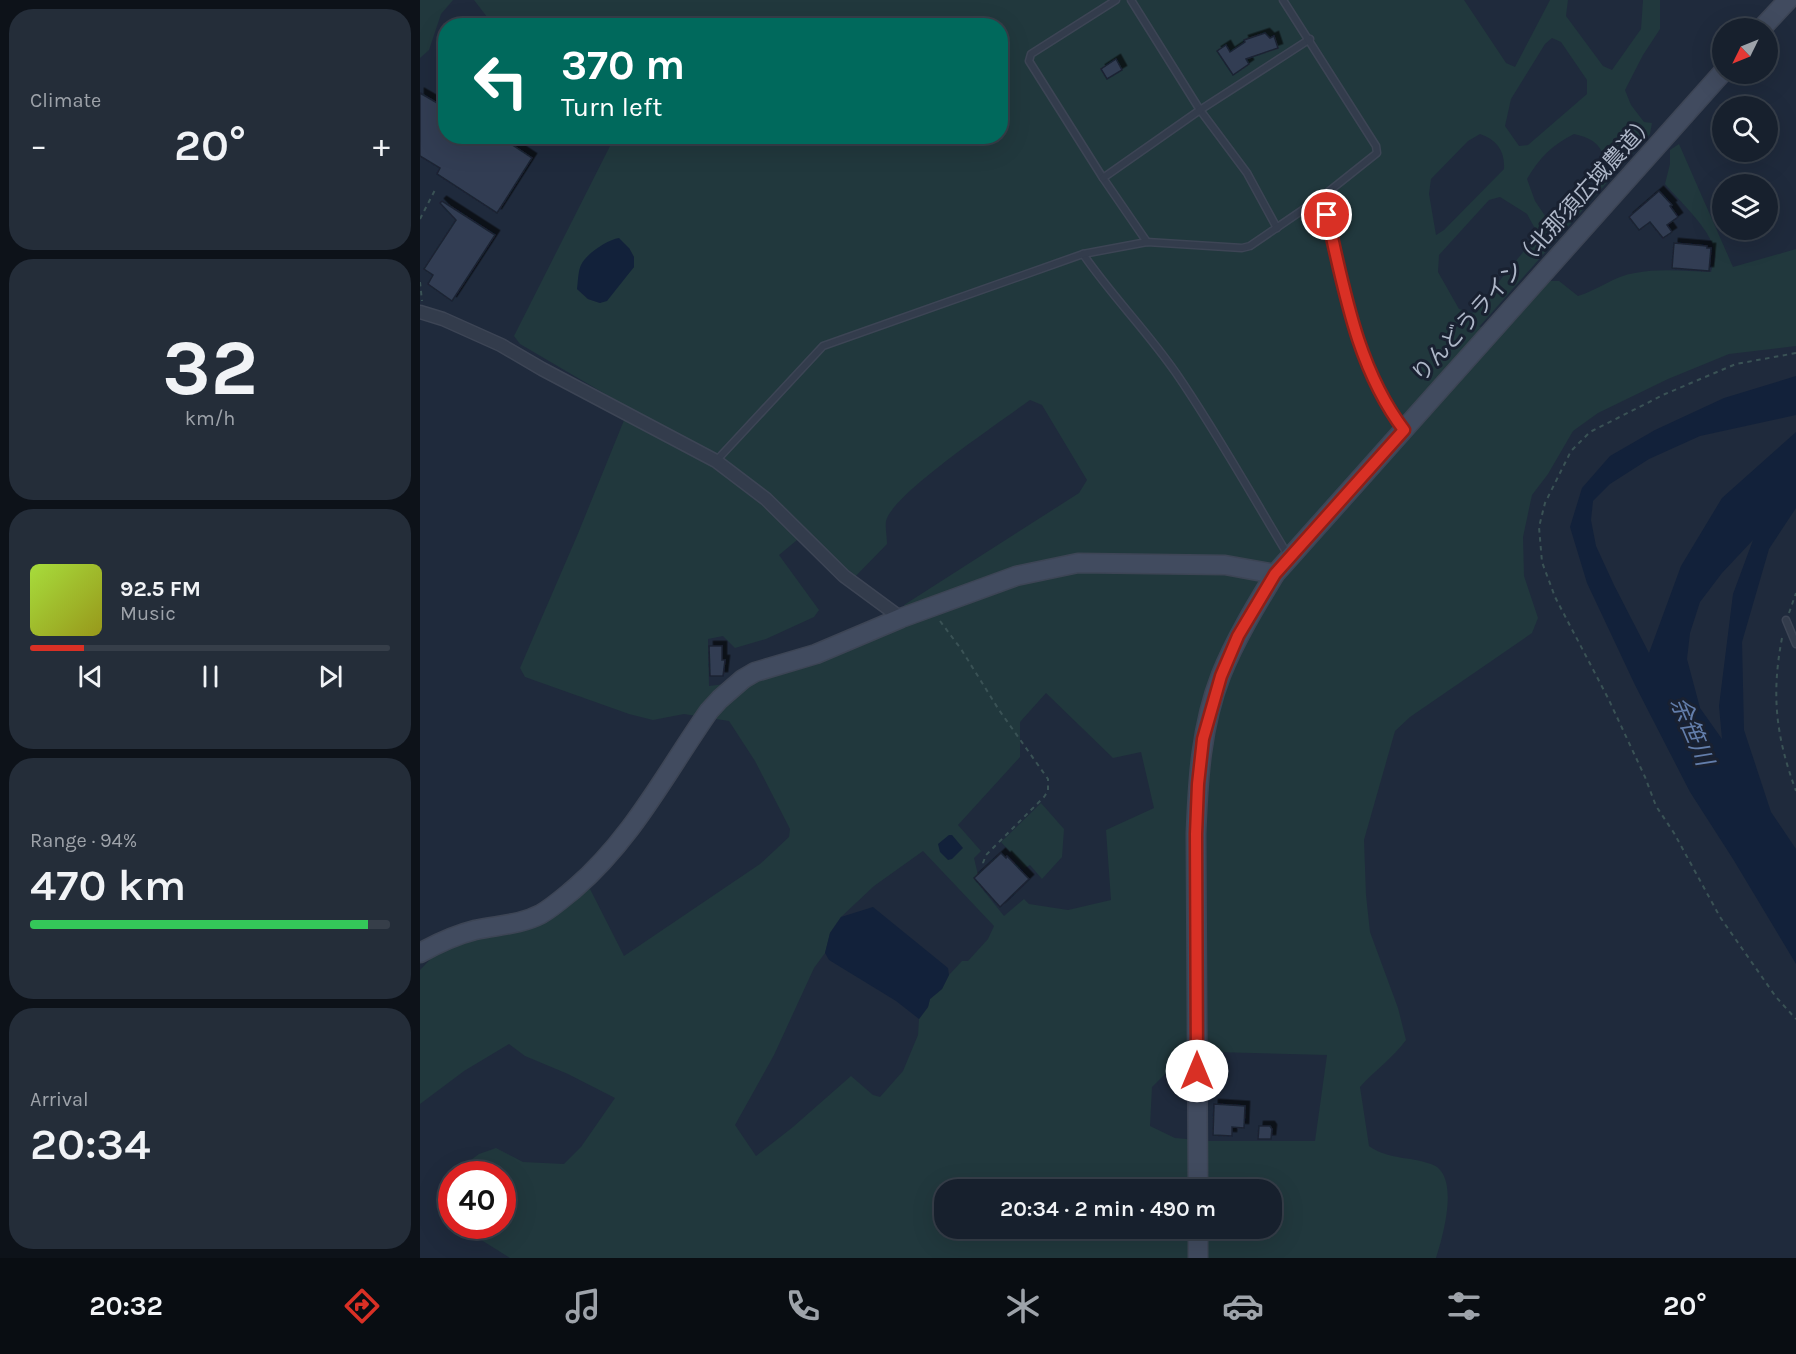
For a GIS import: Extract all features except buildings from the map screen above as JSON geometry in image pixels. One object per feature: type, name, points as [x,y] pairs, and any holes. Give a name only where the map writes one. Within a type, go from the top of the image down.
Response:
[{"type":"street","points":[[1771,18],[1788,0]]},
{"type":"street","name":"りんどうライン（北那須広域農道）","points":[[1198,1179],[1196,845],[1198,784],[1203,739],[1221,676],[1238,636],[1275,574],[1712,84]]},
{"type":"street","points":[[421,313],[443,319],[501,345],[716,461],[765,499],[844,576],[901,618]]},
{"type":"street","points":[[420,953],[461,933],[520,922],[555,905],[587,877],[640,818],[709,711],[743,679],[772,666],[816,654],[901,618],[1016,576],[1078,563],[1225,566],[1275,574]]},
{"type":"street","points":[[1198,1239],[1198,1258]]},
{"type":"lane","points":[[1116,0],[1030,54],[1029,61],[1103,178],[1147,242]]},
{"type":"lane","points":[[1131,0],[1200,110],[1247,173],[1277,228]]},
{"type":"lane","points":[[716,461],[823,346],[1083,254],[1147,242],[1242,248],[1250,246],[1323,195],[1377,153],[1376,146],[1310,39],[1283,0]]},
{"type":"lane","points":[[1103,178],[1200,110],[1310,39]]},
{"type":"lane","points":[[1323,195],[1350,316],[1374,381],[1390,411],[1404,430]]},
{"type":"lane","points":[[1083,254],[1177,375],[1225,448],[1290,558]]},
{"type":"lane","points":[[1786,620],[1796,644]]},
{"type":"path","points":[[420,219],[435,190]]},
{"type":"path","points":[[420,282],[423,294],[421,313]]},
{"type":"path","points":[[1796,353],[1736,364],[1665,394],[1590,432],[1571,451],[1545,503],[1539,527],[1542,562],[1555,597],[1608,698],[1656,806],[1674,833],[1720,917],[1776,997],[1796,1019]]},
{"type":"path","points":[[1796,593],[1786,620],[1776,670],[1778,725],[1784,758],[1796,791]]},
{"type":"path","points":[[931,608],[1048,779],[1048,791],[986,855],[983,867]]},
{"type":"green space","points":[[420,0],[453,0],[438,18],[429,50],[420,58]]},
{"type":"green space","points":[[474,0],[1464,0],[1506,63],[1515,67],[1550,0],[1568,0],[1566,16],[1603,66],[1612,70],[1641,29],[1643,0],[1660,0],[1660,29],[1643,55],[1625,90],[1631,105],[1644,122],[1652,123],[1650,134],[1479,327],[1504,323],[1549,281],[1559,281],[1578,296],[1620,277],[1644,271],[1711,272],[1715,258],[1710,239],[1696,219],[1665,184],[1670,164],[1670,150],[1679,144],[1712,219],[1712,240],[1721,240],[1733,267],[1796,249],[1796,346],[1729,354],[1668,379],[1598,413],[1573,431],[1548,474],[1532,495],[1523,537],[1524,576],[1538,618],[1532,633],[1410,717],[1395,731],[1364,840],[1370,932],[1398,1008],[1406,1040],[1360,1087],[1369,1146],[1384,1154],[1431,1164],[1440,1170],[1445,1180],[1448,1192],[1447,1206],[1436,1258],[510,1258],[480,1239],[516,1239],[516,1161],[470,1161],[479,1154],[496,1148],[523,1162],[564,1164],[581,1147],[615,1098],[568,1074],[525,1056],[509,1044],[464,1071],[420,1104],[420,970],[446,943],[590,889],[624,956],[760,864],[789,837],[790,829],[755,761],[729,721],[684,714],[653,720],[629,714],[525,677],[520,668],[629,408],[520,344],[514,336],[610,146],[608,144],[1008,144],[1008,18],[488,18]],"holes":[[[1552,38],[1561,42],[1587,80],[1587,94],[1528,145],[1519,146],[1505,126],[1511,99],[1545,44]],[[1480,134],[1491,139],[1499,147],[1504,169],[1444,230],[1436,235],[1429,194],[1431,179],[1468,141]],[[1574,134],[1587,138],[1600,148],[1608,165],[1597,187],[1554,229],[1535,201],[1527,179],[1541,158],[1559,143]],[[1500,197],[1527,214],[1538,234],[1473,313],[1459,309],[1438,272],[1439,255],[1489,200]],[[629,248],[634,257],[634,267],[600,303],[588,299],[577,289]],[[1030,400],[1042,405],[1087,480],[1079,493],[904,605],[903,621],[733,683],[709,686],[708,639],[723,636],[735,648],[766,639],[814,617],[819,610],[779,555],[797,540],[849,583],[887,544],[886,521],[893,509],[907,494],[950,458]],[[1046,693],[1113,758],[1141,752],[1154,808],[1106,830],[1111,900],[1068,910],[1029,904],[1024,899],[1004,916],[976,881],[978,875],[974,858],[981,851],[958,825],[1020,757],[1020,722]],[[923,851],[994,926],[988,939],[968,961],[962,961],[949,975],[942,989],[930,999],[928,1007],[919,1019],[918,1035],[903,1071],[880,1097],[873,1095],[851,1076],[756,1156],[735,1125],[774,1055],[814,968],[825,953],[830,933],[841,917],[874,886]],[[1214,1052],[1327,1055],[1315,1141],[1210,1141],[1175,1138],[1150,1126],[1152,1087],[1172,1067]]]},
{"type":"green space","points":[[1041,803],[1064,829],[1062,857],[1042,879],[1030,865],[1025,868],[1001,842]]},
{"type":"water","points":[[619,238],[634,257],[634,267],[607,301],[600,303],[588,299],[577,289],[581,265],[597,248]]},
{"type":"water","name":"余笹川","points":[[1796,376],[1796,415],[1700,436],[1649,459],[1610,484],[1593,501],[1591,520],[1596,546],[1649,653],[1681,566],[1722,498],[1796,432],[1796,508],[1769,549],[1742,642],[1744,730],[1771,812],[1796,849],[1796,964],[1690,792],[1635,685],[1587,583],[1570,527],[1582,488],[1610,456],[1655,430],[1724,398]],"holes":[[[1753,540],[1733,594],[1719,706],[1722,739],[1700,708],[1687,659],[1690,633],[1700,602],[1722,573]]]},
{"type":"water","points":[[952,835],[963,848],[948,860],[940,852],[938,844]]},
{"type":"water","points":[[873,907],[948,968],[949,975],[942,989],[930,999],[928,1007],[919,1019],[896,1001],[829,960],[825,953],[830,933],[841,917]]},
{"type":"route","points":[[1197,1071],[1196,834],[1198,784],[1203,739],[1221,676],[1238,636],[1275,574],[1404,430],[1390,411],[1374,381],[1350,316],[1327,215]]}]
